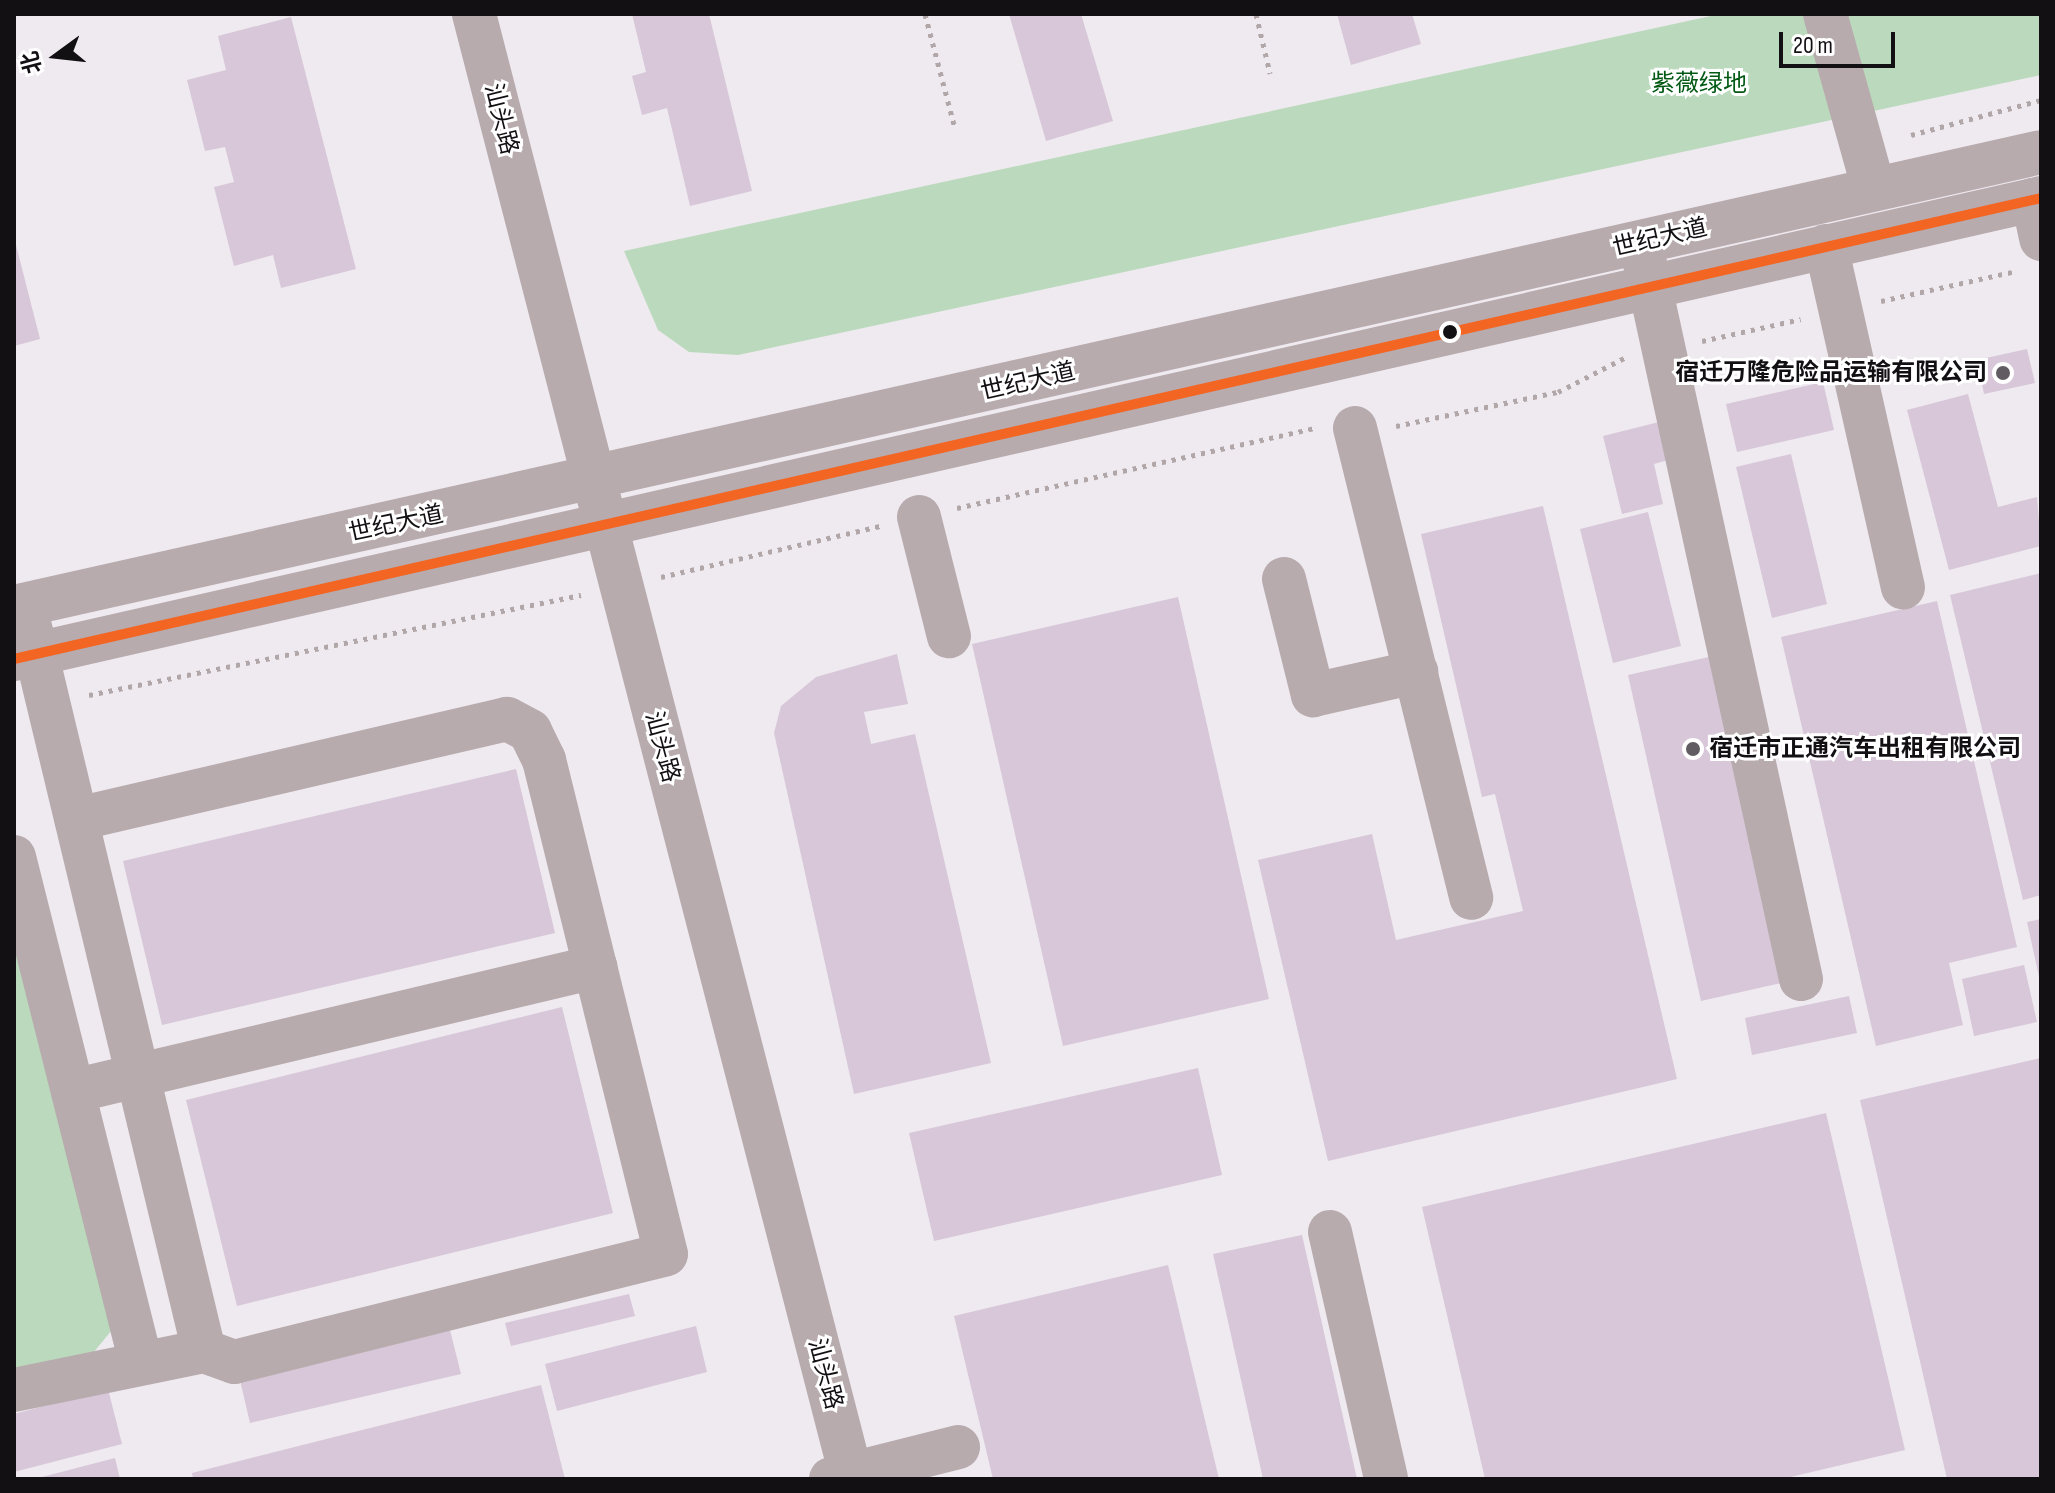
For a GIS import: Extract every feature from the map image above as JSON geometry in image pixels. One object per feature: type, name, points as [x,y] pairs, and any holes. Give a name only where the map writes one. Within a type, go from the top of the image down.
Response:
[{"type":"street","name":"汕头路","points":[[445,14],[592,531],[839,1478]]},
{"type":"street","name":"汕头路","points":[[474,14],[579,484]]},
{"type":"street","points":[[1825,14],[1874,189]]},
{"type":"street","name":"世纪大道","points":[[20,606],[579,484],[2041,152]]},
{"type":"street","name":"世纪大道","points":[[25,656],[592,531],[1826,246],[2035,227]]},
{"type":"street","points":[[1640,243],[1801,979]]},
{"type":"street","points":[[1826,246],[1903,587]]},
{"type":"street","points":[[1355,428],[1471,898]]},
{"type":"street","points":[[919,517],[949,636]]},
{"type":"street","points":[[1284,579],[1313,695],[1416,672]]},
{"type":"street","points":[[20,606],[25,656],[49,703],[204,1351]]},
{"type":"street","points":[[14,1390],[140,1359],[204,1351],[234,1362],[666,1254],[544,760],[530,731],[507,719],[80,832],[15,860],[140,1359]]},
{"type":"street","points":[[73,1091],[595,967]]},
{"type":"street","points":[[1330,1232],[1386,1479]]},
{"type":"street","points":[[839,1478],[958,1447]]},
{"type":"path","points":[[925,14],[955,128]]},
{"type":"path","points":[[1256,14],[1270,73]]},
{"type":"path","points":[[49,703],[607,589],[1301,428],[1384,429],[1558,392],[1622,358],[1841,310],[2035,227]]},
{"type":"green space","name":"紫薇绿地","points":[[1720,14],[2041,14],[2041,75],[738,355],[689,352],[658,330],[624,251]]},
{"type":"green space","points":[[14,938],[112,1330],[93,1353],[14,1372]]},
{"type":"building","points":[[632,14],[709,14],[752,191],[690,206],[667,108],[642,115],[632,76],[646,72]]},
{"type":"building","points":[[1009,14],[1081,14],[1113,121],[1046,141]]},
{"type":"building","points":[[1337,14],[1412,14],[1421,44],[1351,65]]},
{"type":"building","points":[[291,17],[356,269],[281,288],[273,255],[234,266],[214,187],[234,182],[225,147],[205,151],[187,80],[226,70],[218,36]]},
{"type":"building","points":[[14,242],[40,339],[14,346]]},
{"type":"building","points":[[2027,349],[2035,383],[1984,394],[1977,360]]},
{"type":"building","points":[[1823,382],[1834,430],[1737,452],[1726,404]]},
{"type":"building","points":[[1968,394],[1998,507],[2037,497],[2041,546],[1949,570],[1907,410]]},
{"type":"building","points":[[1659,422],[1668,460],[1654,464],[1663,504],[1622,514],[1603,436]]},
{"type":"building","points":[[1791,454],[1827,604],[1772,618],[1736,467]]},
{"type":"building","points":[[1543,506],[1677,1079],[1328,1161],[1258,860],[1372,834],[1396,940],[1523,911],[1495,794],[1482,797],[1421,534]]},
{"type":"building","points":[[1648,512],[1681,646],[1613,663],[1580,529]]},
{"type":"building","points":[[2041,573],[2041,895],[2023,900],[1950,595]]},
{"type":"building","points":[[1178,597],[1269,999],[1063,1046],[972,644]]},
{"type":"building","points":[[1937,601],[2017,947],[1949,963],[1963,1025],[1876,1046],[1781,637]]},
{"type":"building","points":[[897,654],[908,704],[864,712],[871,744],[915,734],[991,1063],[854,1094],[774,733],[781,706],[816,677]]},
{"type":"building","points":[[1709,657],[1781,983],[1701,1001],[1628,675]]},
{"type":"building","points":[[516,769],[555,933],[162,1025],[123,861]]},
{"type":"building","points":[[2041,919],[2041,981],[2040,981],[2027,922]]},
{"type":"building","points":[[2024,965],[2037,1022],[1974,1036],[1962,979]]},
{"type":"building","points":[[1849,996],[1857,1033],[1752,1055],[1745,1018]]},
{"type":"building","points":[[562,1007],[613,1213],[237,1306],[186,1100]]},
{"type":"building","points":[[2041,1058],[2041,1479],[1947,1479],[1860,1100]]},
{"type":"building","points":[[1198,1068],[1222,1175],[934,1241],[909,1133]]},
{"type":"building","points":[[1826,1113],[1905,1450],[1782,1479],[1485,1479],[1422,1207]]},
{"type":"building","points":[[1302,1235],[1357,1479],[1263,1479],[1213,1254]]},
{"type":"building","points":[[1168,1265],[1219,1479],[993,1479],[954,1316]]},
{"type":"building","points":[[629,1294],[635,1316],[511,1346],[505,1323]]},
{"type":"building","points":[[696,1326],[707,1372],[557,1411],[545,1364]]},
{"type":"building","points":[[450,1330],[461,1374],[250,1423],[240,1380]]},
{"type":"building","points":[[541,1385],[565,1479],[193,1479],[192,1473]]},
{"type":"building","points":[[108,1389],[122,1444],[14,1472],[14,1414]]},
{"type":"building","points":[[115,1458],[120,1479],[38,1479],[38,1478]]},
{"type":"transit line","points":[[14,659],[2041,198]]},
{"type":"place","name":"宿迁万隆危险品运输有限公司","points":[[2003,373]]},
{"type":"place","name":"宿迁市正通汽车出租有限公司","points":[[1693,749]]}]
